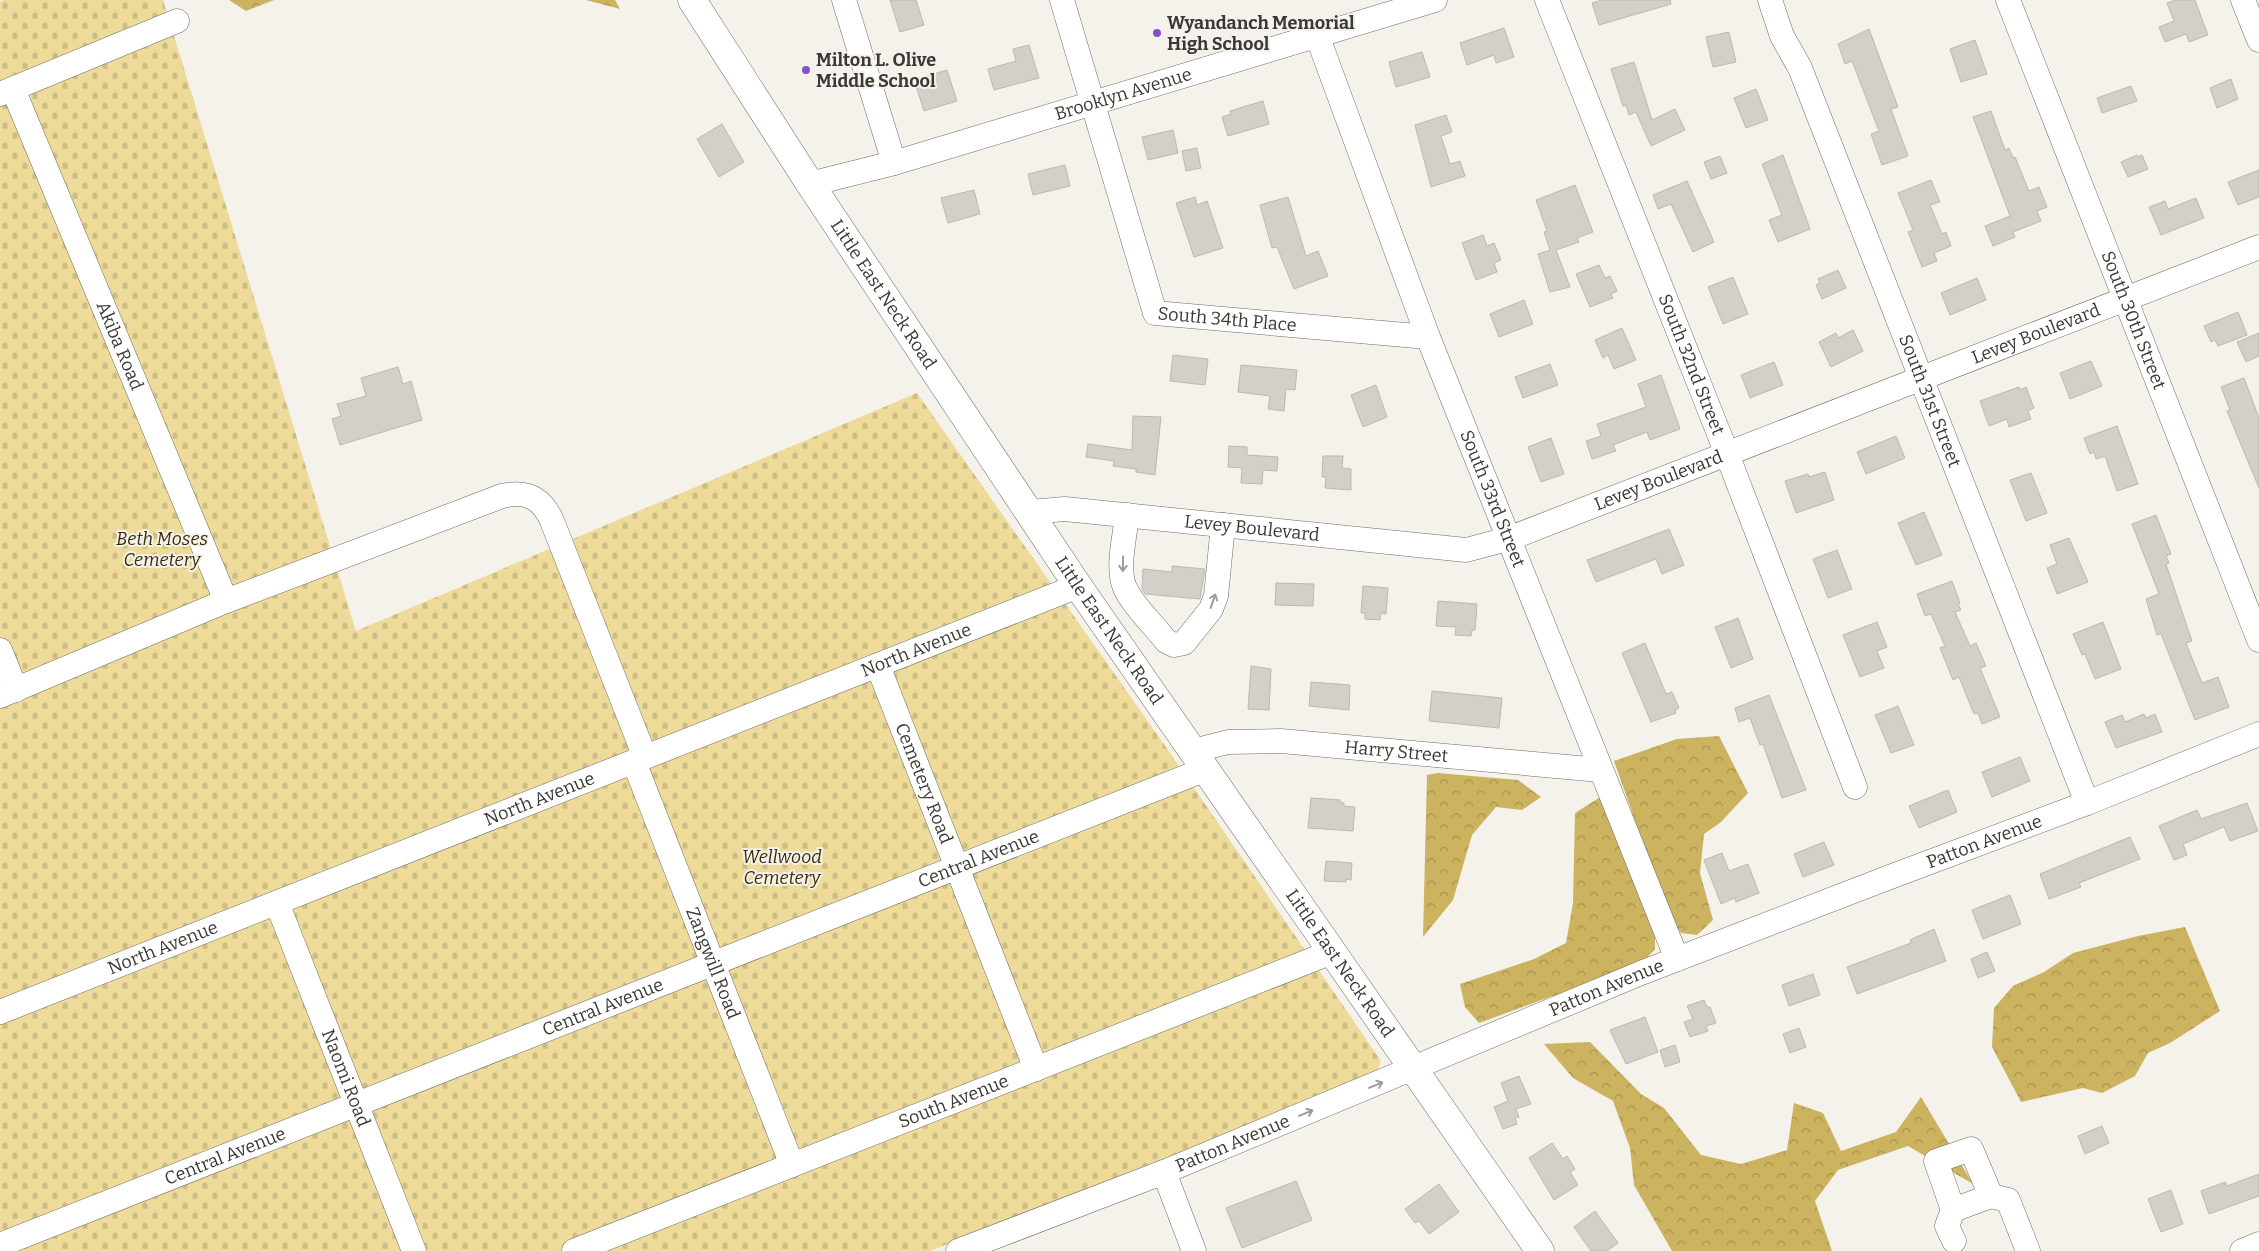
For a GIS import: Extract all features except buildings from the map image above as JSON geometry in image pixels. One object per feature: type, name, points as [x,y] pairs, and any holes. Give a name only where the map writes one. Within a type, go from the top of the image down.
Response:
[{"type":"main road","name":"Little East Neck Road","points":[[692,0],[810,184],[1078,586],[1540,1251]]},
{"type":"street","points":[[844,0],[894,162]]},
{"type":"street","points":[[1062,0],[1092,102]]},
{"type":"street","name":"Brooklyn Avenue","points":[[810,184],[894,162],[1435,0]]},
{"type":"street","name":"South 32nd Street","points":[[1547,0],[1727,454],[1855,786]]},
{"type":"street","name":"South 31st Street","points":[[1770,0],[1782,36],[1804,78],[2087,803]]},
{"type":"street","name":"South 30th Street","points":[[2008,0],[2259,640]]},
{"type":"street","points":[[2243,0],[2259,40]]},
{"type":"street","points":[[7,91],[177,20]]},
{"type":"street","name":"South 33rd Street","points":[[1317,35],[1428,337],[1677,959]]},
{"type":"street","name":"Akiba Road","points":[[7,91],[226,601]]},
{"type":"street","name":"South 34th Place","points":[[1092,102],[1155,313],[1428,337]]},
{"type":"street","name":"Levey Boulevard","points":[[1029,512],[1065,509],[1466,550],[1508,539],[2259,247]]},
{"type":"street","name":"Zangwill Road","points":[[226,601],[502,496],[517,493],[533,496],[545,508],[552,521],[640,759],[712,963],[792,1165]]},
{"type":"street","points":[[1127,515],[1122,562],[1123,579],[1127,592],[1166,641],[1174,644],[1184,643],[1211,609],[1216,596],[1223,525]]},
{"type":"street","name":"North Avenue","points":[[0,1012],[1078,586]]},
{"type":"street","points":[[0,650],[8,693],[226,601]]},
{"type":"street","name":"Cemetery Road","points":[[878,666],[1036,1069]]},
{"type":"street","name":"Patton Avenue","points":[[963,1250],[1164,1172],[1677,959],[2087,803],[2259,734]]},
{"type":"street","name":"Harry Street","points":[[1199,760],[1228,742],[1281,742],[1600,770]]},
{"type":"street","name":"Central Avenue","points":[[1,1246],[958,867],[1199,760]]},
{"type":"street","name":"Naomi Road","points":[[277,903],[414,1251]]},
{"type":"street","name":"South Avenue","points":[[574,1251],[1332,952]]},
{"type":"street","points":[[1954,1241],[1947,1226],[1953,1210],[1936,1161],[1972,1149],[1991,1196]]},
{"type":"street","points":[[1164,1172],[1194,1251]]},
{"type":"street","points":[[1953,1210],[1991,1196],[2008,1200],[2028,1251]]},
{"type":"street","points":[[2242,1251],[2259,1244]]},
{"type":"green space","name":"Wellwood Cemetery","points":[[4,0],[163,0],[356,631],[917,393],[1168,750],[1381,1061],[1376,1075],[930,1251],[0,1251],[0,2]]},
{"type":"green space","points":[[229,0],[274,0],[246,11]]},
{"type":"green space","points":[[586,0],[615,0],[620,9]]},
{"type":"green space","points":[[1719,736],[1748,793],[1721,822],[1704,834],[1700,873],[1713,920],[1697,935],[1681,933],[1667,911],[1614,761],[1677,739]]},
{"type":"green space","points":[[1438,773],[1518,780],[1541,797],[1522,810],[1496,807],[1472,835],[1453,900],[1423,937],[1427,775]]},
{"type":"green space","points":[[1605,794],[1655,935],[1655,949],[1642,963],[1479,1023],[1465,1007],[1460,984],[1534,959],[1566,943],[1573,903],[1575,813]]},
{"type":"green space","points":[[2185,927],[2220,1011],[2170,1043],[2148,1053],[2135,1076],[2102,1093],[2083,1088],[2021,1102],[1992,1047],[1994,1008],[2013,986],[2044,972],[2073,953],[2138,936]]},
{"type":"green space","points":[[1590,1042],[1641,1094],[1664,1108],[1701,1155],[1741,1164],[1787,1150],[1794,1103],[1823,1113],[1841,1151],[1896,1132],[1921,1097],[1973,1184],[1908,1146],[1838,1170],[1815,1201],[1832,1251],[1672,1251],[1634,1185],[1630,1148],[1613,1101],[1573,1078],[1544,1044]]},
{"type":"place","name":"Wyandanch Memorial High School","points":[[1157,33]]},
{"type":"place","name":"Milton L. Olive Middle School","points":[[806,70]]},
{"type":"park label","name":"Beth Moses Cemetery","points":[[162,549]]}]
